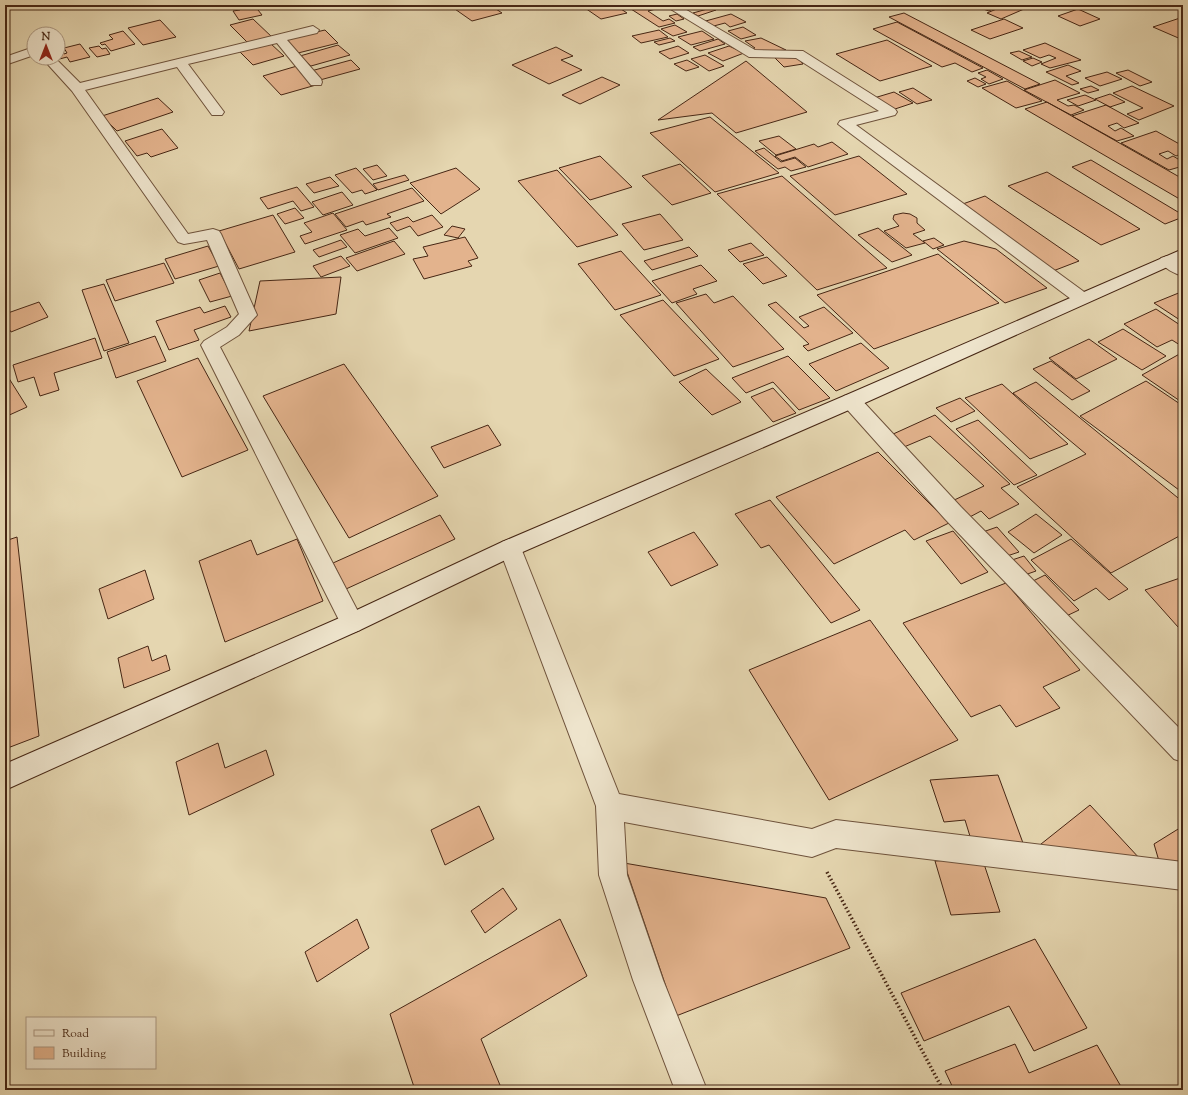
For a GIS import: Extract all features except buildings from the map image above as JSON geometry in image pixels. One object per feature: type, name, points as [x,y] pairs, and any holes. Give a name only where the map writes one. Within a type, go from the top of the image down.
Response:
[{"type":"street","points":[[670,5],[753,54],[799,54],[890,112],[845,124],[1081,298]]},
{"type":"street","points":[[77,88],[181,64],[313,30]]},
{"type":"street","points":[[280,39],[316,82]]},
{"type":"street","points":[[5,60],[26,53]]},
{"type":"street","points":[[181,64],[217,112]]},
{"type":"street","points":[[56,66],[77,88],[184,239],[213,234],[248,315],[233,331],[210,345],[352,623]]},
{"type":"street","points":[[5,777],[352,623],[510,548],[851,401],[1081,298],[1178,262]]},
{"type":"street","points":[[851,401],[953,513],[1183,750]]},
{"type":"street","points":[[510,548],[610,806],[613,874],[648,980],[691,1090]]},
{"type":"street","points":[[610,806],[812,843],[836,834],[1183,876]]},
{"type":"path","points":[[812,843],[943,1090]]}]
